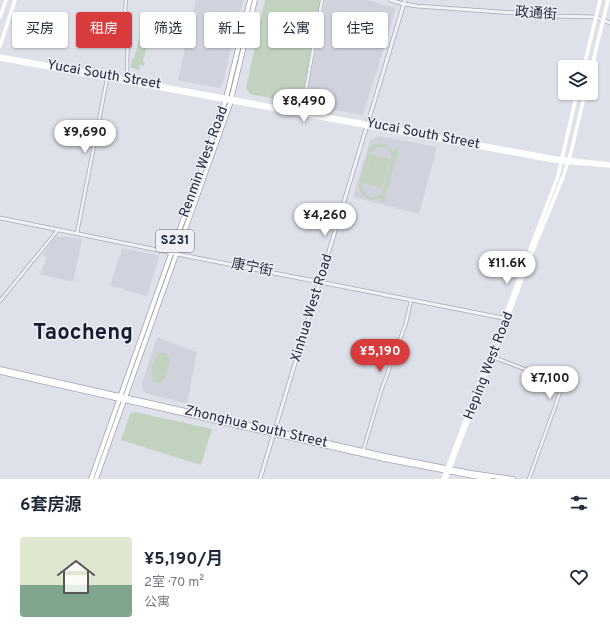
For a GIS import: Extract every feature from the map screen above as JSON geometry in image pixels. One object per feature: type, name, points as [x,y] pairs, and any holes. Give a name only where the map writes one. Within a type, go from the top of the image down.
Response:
[{"type":"main road","points":[[0,17],[6,0]]},
{"type":"main road","points":[[0,46],[15,0]]},
{"type":"main road","name":"Renmin West Road","points":[[229,99],[250,0]]},
{"type":"main road","name":"Renmin West Road","points":[[91,479],[122,398],[229,99],[255,0]]},
{"type":"main road","points":[[586,60],[600,0]]},
{"type":"main road","points":[[593,60],[608,0]]},
{"type":"main road","name":"Yucai South Street","points":[[0,58],[127,79],[561,161],[610,165]]},
{"type":"main road","name":"Yucai South Street","points":[[0,58],[107,79],[302,111],[367,125]]},
{"type":"main road","name":"Heping West Road","points":[[446,479],[503,318],[558,176],[575,100]]},
{"type":"main road","name":"Heping West Road","points":[[443,479],[448,470],[493,357],[569,162],[584,100]]},
{"type":"main road","name":"Zhonghua South Street","points":[[0,369],[274,433],[448,470],[513,479]]},
{"type":"main road","name":"Zhonghua South Street","points":[[0,372],[122,398]]},
{"type":"main road","name":"Renmin West Road","points":[[96,479],[122,398]]},
{"type":"main road","name":"Zhonghua South Street","points":[[274,433],[489,479]]},
{"type":"street","points":[[126,0],[125,10],[128,16],[127,79]]},
{"type":"street","points":[[302,111],[322,0]]},
{"type":"street","name":"政通街","points":[[390,0],[555,16],[596,17],[610,23]]},
{"type":"street","name":"Xinhua West Road","points":[[260,479],[404,2]]},
{"type":"street","points":[[77,233],[107,79]]},
{"type":"street","name":"康宁街","points":[[0,218],[503,318]]},
{"type":"street","points":[[0,301],[58,229]]},
{"type":"street","points":[[363,451],[381,391],[406,322],[411,300]]},
{"type":"street","points":[[493,357],[562,383],[562,387],[529,479]]},
{"type":"shaded area","points":[[196,0],[243,0],[240,12],[204,12],[204,48],[231,48],[222,86],[218,88],[178,80],[185,48],[196,48],[196,12],[193,12]]},
{"type":"shaded area","points":[[325,0],[367,0],[396,8],[388,34],[388,12],[332,12],[332,48],[384,48],[363,115],[305,105],[316,48],[324,48],[324,12],[323,12]]},
{"type":"shaded area","points":[[380,136],[437,147],[419,214],[353,197],[370,140]]},
{"type":"shaded area","points":[[56,236],[82,239],[73,282],[40,274],[47,257],[42,256]]},
{"type":"shaded area","points":[[122,248],[157,255],[159,257],[147,296],[110,286]]},
{"type":"shaded area","points":[[157,337],[197,352],[187,404],[145,393],[143,390],[142,383]]},
{"type":"green space","points":[[265,0],[320,0],[318,12],[268,12],[268,48],[311,48],[301,104],[250,94],[246,88],[255,48],[260,48],[260,23]]},
{"type":"green space","points":[[139,39],[140,48],[146,48],[143,61],[145,62],[144,66],[140,65],[139,70],[131,68],[132,58],[134,59]]},
{"type":"green space","points":[[381,143],[387,145],[394,151],[395,148],[399,149],[384,202],[381,201],[381,199],[372,200],[366,198],[360,191],[359,184],[368,151],[373,145]],"holes":[[[377,147],[388,150],[392,156],[382,193],[374,197],[365,193],[362,185],[371,152]]]},
{"type":"green space","points":[[371,154],[390,159],[382,188],[363,183]]},
{"type":"green space","points":[[159,353],[166,353],[170,359],[166,377],[158,384],[154,382],[152,367]]},
{"type":"green space","points":[[135,412],[212,429],[201,465],[121,440],[130,414]]},
{"type":"district","name":"Taocheng","points":[[83,333]]}]
